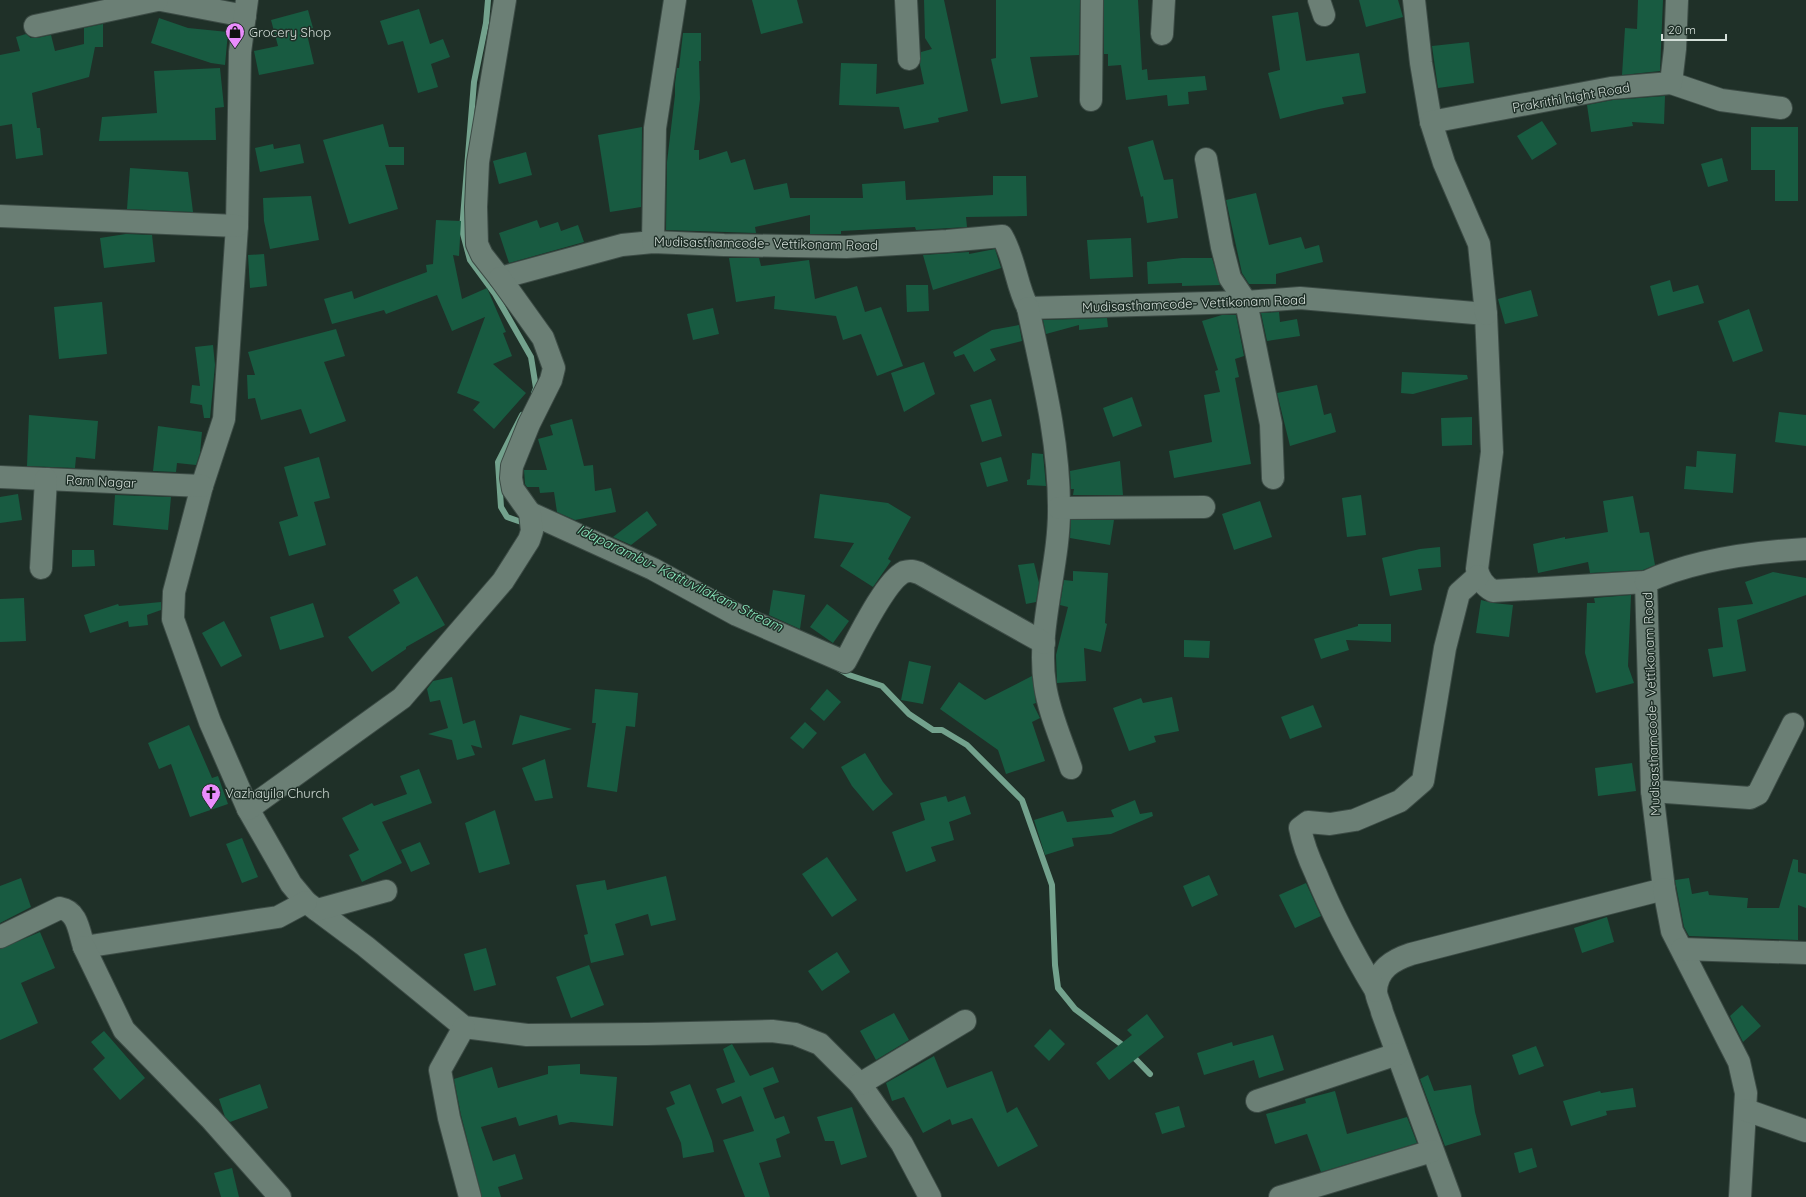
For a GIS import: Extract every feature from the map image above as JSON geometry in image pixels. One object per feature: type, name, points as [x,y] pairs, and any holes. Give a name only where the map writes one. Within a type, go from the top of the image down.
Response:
[{"type":"street","points":[[35,26],[157,0]]},
{"type":"street","points":[[160,0],[249,6],[239,59],[237,226],[224,419],[202,486],[174,592],[173,618],[210,722],[248,810],[291,884],[312,906],[365,946],[464,1027],[527,1035],[772,1031],[795,1034],[820,1044],[860,1084],[902,1144],[930,1197]]},
{"type":"street","points":[[505,0],[478,162],[476,207],[477,244],[482,254],[543,338],[554,368],[551,380],[529,424],[512,466],[511,478],[513,489],[531,521],[653,569],[738,615],[845,662],[890,584],[903,573],[910,570],[919,573],[1044,643]]},
{"type":"street","points":[[653,242],[655,128],[675,0]]},
{"type":"street","points":[[906,0],[909,59]]},
{"type":"street","points":[[1091,100],[1092,0]]},
{"type":"street","points":[[1162,34],[1164,0]]},
{"type":"street","points":[[1414,0],[1431,122],[1444,163],[1479,244],[1486,314],[1492,452],[1477,569],[1478,576],[1459,593],[1445,648],[1423,781],[1400,801],[1355,820],[1330,824],[1308,822],[1300,828],[1302,841],[1324,895],[1347,944],[1376,991],[1397,1054],[1450,1197]]},
{"type":"street","points":[[1677,0],[1671,83],[1721,100],[1781,108]]},
{"type":"street","name":"Prakrithi hight Road","points":[[1431,122],[1611,88],[1671,83]]},
{"type":"street","points":[[1206,159],[1222,247],[1230,278],[1246,302],[1271,424],[1273,478]]},
{"type":"street","points":[[0,216],[237,226]]},
{"type":"street","name":"Mudisasthamcode- Vettikonam Road","points":[[500,278],[622,245],[653,242],[846,247],[1002,236],[1007,245],[1020,293],[1028,308],[1246,302],[1300,298],[1486,314]]},
{"type":"street","points":[[1028,308],[1052,420],[1059,508],[1056,555],[1044,643],[1045,685],[1071,768]]},
{"type":"street","name":"Ram Nagar","points":[[0,477],[202,486]]},
{"type":"street","points":[[41,568],[46,479]]},
{"type":"street","points":[[1059,508],[1204,507]]},
{"type":"street","points":[[248,810],[402,698],[503,581],[524,550],[531,521]]},
{"type":"street","points":[[1646,582],[1665,573],[1685,567],[1776,551],[1806,550]]},
{"type":"street","name":"Mudisasthamcode- Vettikonam Road","points":[[1478,576],[1487,587],[1493,591],[1646,582],[1652,791],[1664,889],[1672,930],[1739,1062],[1746,1093],[1740,1197]]},
{"type":"street","points":[[1652,791],[1750,798],[1758,794],[1793,724]]},
{"type":"street","points":[[1376,991],[1380,974],[1393,960],[1411,954],[1664,889]]},
{"type":"street","points":[[84,947],[278,917],[312,906],[386,891]]},
{"type":"street","points":[[0,937],[60,908],[70,911],[74,916],[84,947],[124,1030],[210,1118],[280,1197]]},
{"type":"street","points":[[1682,949],[1806,953]]},
{"type":"street","points":[[860,1084],[965,1021]]},
{"type":"street","points":[[464,1027],[440,1070],[449,1118],[470,1197]]},
{"type":"street","points":[[1257,1101],[1397,1054]]},
{"type":"street","points":[[1746,1110],[1806,1132]]},
{"type":"street","points":[[1280,1197],[1432,1151]]},
{"type":"building","points":[[752,0],[797,0],[803,23],[761,34]]},
{"type":"building","points":[[924,0],[944,0],[968,111],[938,118],[939,122],[904,129],[899,107],[839,105],[841,63],[877,64],[876,94],[924,84],[920,65],[921,52],[932,49],[925,38]]},
{"type":"building","points":[[996,0],[1080,0],[1079,55],[1030,57],[1038,97],[1001,104],[991,59],[996,58]]},
{"type":"building","points":[[1104,0],[1138,0],[1142,70],[1147,69],[1148,80],[1205,76],[1207,90],[1188,92],[1189,104],[1168,106],[1167,95],[1126,100],[1121,65],[1108,66],[1108,54],[1104,54]]},
{"type":"building","points":[[1359,0],[1398,0],[1403,17],[1366,27]]},
{"type":"building","points":[[1638,0],[1663,0],[1660,71],[1622,75],[1625,28],[1637,29]]},
{"type":"building","points":[[419,9],[430,44],[443,39],[450,57],[431,64],[438,87],[418,93],[403,41],[388,45],[380,21]]},
{"type":"building","points":[[308,10],[313,28],[306,30],[314,64],[259,75],[254,51],[278,46],[271,20]]},
{"type":"building","points":[[1298,12],[1306,61],[1359,53],[1366,93],[1342,97],[1344,104],[1280,119],[1268,73],[1280,70],[1272,16]]},
{"type":"building","points":[[159,18],[188,28],[228,32],[225,65],[211,63],[151,43]]},
{"type":"building","points":[[103,24],[103,47],[95,47],[89,77],[32,93],[37,128],[40,128],[43,155],[16,159],[12,124],[0,126],[0,55],[20,51],[16,37],[26,34],[31,38],[51,35],[55,51],[84,44],[84,28]]},
{"type":"building","points":[[683,33],[701,33],[701,61],[699,61],[700,99],[694,150],[699,150],[699,160],[727,151],[731,163],[745,159],[754,190],[787,183],[790,198],[863,198],[862,184],[905,181],[906,200],[993,195],[993,176],[1026,176],[1027,216],[966,217],[967,227],[916,230],[915,227],[841,231],[841,234],[810,234],[810,215],[755,227],[756,233],[666,230],[667,162],[675,84],[677,68],[679,68]]},
{"type":"building","points":[[1469,42],[1474,83],[1438,88],[1432,46]]},
{"type":"building","points":[[220,68],[224,107],[215,108],[216,140],[99,141],[102,117],[157,113],[154,71]]},
{"type":"building","points":[[1665,96],[1664,124],[1632,122],[1633,126],[1591,132],[1587,105],[1613,100]]},
{"type":"building","points":[[1542,121],[1557,144],[1532,160],[1517,136]]},
{"type":"building","points":[[383,124],[389,147],[404,147],[404,165],[385,165],[398,209],[349,224],[323,140]]},
{"type":"building","points":[[642,127],[641,207],[610,212],[598,135]]},
{"type":"building","points":[[1751,127],[1798,127],[1798,201],[1775,201],[1775,170],[1751,170]]},
{"type":"building","points":[[1153,140],[1164,180],[1173,179],[1178,218],[1147,223],[1143,196],[1141,197],[1128,147]]},
{"type":"building","points":[[273,144],[274,149],[300,144],[304,163],[260,172],[255,148]]},
{"type":"building","points":[[526,152],[532,175],[499,184],[493,161]]},
{"type":"building","points":[[1722,158],[1728,181],[1708,187],[1701,164]]},
{"type":"building","points":[[130,168],[188,172],[193,212],[127,209]]},
{"type":"building","points":[[1256,193],[1269,245],[1301,237],[1305,249],[1319,245],[1323,262],[1276,274],[1276,284],[1249,284],[1242,273],[1226,200]]},
{"type":"building","points":[[311,196],[319,240],[270,249],[264,221],[263,198]]},
{"type":"building","points":[[436,220],[461,221],[459,256],[453,255],[462,299],[487,288],[506,332],[503,333],[512,356],[493,364],[526,393],[494,429],[473,410],[480,402],[457,393],[485,317],[452,331],[437,295],[386,314],[384,310],[332,324],[324,299],[352,291],[354,299],[427,272],[426,265],[433,264]]},
{"type":"building","points":[[537,220],[540,228],[558,222],[561,231],[578,225],[584,242],[509,263],[499,233]]},
{"type":"building","points":[[126,234],[152,235],[155,262],[104,268],[100,238]]},
{"type":"building","points":[[1131,238],[1133,277],[1090,279],[1087,240]]},
{"type":"building","points":[[995,249],[1001,268],[933,290],[923,255],[969,252],[969,254]]},
{"type":"building","points":[[264,254],[267,286],[250,288],[248,255]]},
{"type":"building","points":[[729,258],[759,258],[761,266],[809,260],[815,299],[857,286],[865,312],[881,307],[903,366],[877,376],[861,334],[843,340],[836,316],[774,309],[775,296],[736,302]]},
{"type":"building","points":[[1182,258],[1212,258],[1220,285],[1182,286],[1182,283],[1148,284],[1147,262]]},
{"type":"building","points":[[1670,280],[1673,292],[1698,285],[1704,303],[1658,316],[1650,286]]},
{"type":"building","points":[[906,285],[928,285],[929,311],[907,312]]},
{"type":"building","points":[[1531,290],[1538,316],[1505,324],[1498,299]]},
{"type":"building","points":[[102,302],[107,354],[59,359],[54,307]]},
{"type":"building","points":[[713,308],[719,334],[693,340],[687,314]]},
{"type":"building","points":[[1749,309],[1763,351],[1733,362],[1718,321]]},
{"type":"building","points":[[1279,312],[1280,322],[1297,319],[1300,336],[1267,341],[1261,313]]},
{"type":"building","points":[[1222,315],[1236,315],[1244,356],[1235,359],[1239,377],[1235,378],[1251,464],[1174,478],[1169,451],[1212,442],[1204,395],[1220,392],[1215,371],[1218,370],[1202,321]]},
{"type":"building","points":[[1107,318],[1108,327],[1079,330],[1079,325],[1046,334],[1043,320]]},
{"type":"building","points":[[1019,325],[1022,341],[990,349],[996,360],[974,372],[964,354],[955,357],[953,352],[992,330]]},
{"type":"building","points":[[336,329],[345,356],[324,362],[346,421],[310,434],[301,409],[261,420],[255,398],[248,399],[247,375],[255,375],[248,352]]},
{"type":"building","points":[[213,345],[215,365],[210,418],[204,418],[202,405],[190,403],[192,385],[200,386],[195,347]]},
{"type":"building","points":[[924,362],[935,394],[904,412],[891,373]]},
{"type":"building","points":[[1402,372],[1467,375],[1468,379],[1413,394],[1401,393]]},
{"type":"building","points":[[1317,385],[1324,415],[1331,413],[1336,432],[1290,446],[1277,393]]},
{"type":"building","points":[[1132,397],[1142,426],[1113,437],[1103,408]]},
{"type":"building","points":[[991,399],[1002,436],[982,442],[970,405]]},
{"type":"building","points":[[1779,412],[1806,415],[1806,446],[1775,442]]},
{"type":"building","points":[[29,415],[98,421],[95,459],[76,457],[75,468],[27,466]]},
{"type":"building","points":[[1472,417],[1472,445],[1442,446],[1441,418]]},
{"type":"building","points":[[572,419],[584,466],[593,465],[595,491],[611,488],[616,512],[575,520],[557,512],[554,492],[540,493],[539,487],[527,487],[525,484],[524,470],[547,470],[538,439],[553,435],[550,425]]},
{"type":"building","points":[[158,426],[202,432],[200,453],[196,465],[177,463],[176,472],[153,471]]},
{"type":"building","points":[[1697,451],[1736,454],[1733,493],[1684,489],[1686,466],[1696,467]]},
{"type":"building","points":[[1032,453],[1043,454],[1046,486],[1027,485],[1027,480],[1030,479]]},
{"type":"building","points":[[319,457],[330,498],[314,502],[326,545],[289,556],[279,522],[298,516],[284,467]]},
{"type":"building","points":[[1001,457],[1008,481],[987,487],[980,463]]},
{"type":"building","points":[[1120,461],[1123,495],[1073,495],[1074,489],[1071,489],[1070,471]]},
{"type":"building","points":[[18,494],[22,520],[0,523],[0,497]]},
{"type":"building","points":[[820,494],[888,503],[911,517],[888,559],[891,561],[873,587],[840,566],[854,543],[814,538]]},
{"type":"building","points":[[115,495],[171,497],[168,530],[113,525]]},
{"type":"building","points":[[1361,495],[1366,535],[1347,537],[1342,498]]},
{"type":"building","points":[[1633,496],[1640,533],[1649,532],[1655,565],[1643,570],[1590,573],[1588,562],[1538,573],[1533,544],[1565,537],[1565,539],[1608,532],[1603,501]]},
{"type":"building","points":[[1260,501],[1272,537],[1234,550],[1222,514]]},
{"type":"building","points":[[647,511],[657,525],[631,545],[613,537]]},
{"type":"building","points":[[1071,520],[1114,520],[1110,545],[1070,538]]},
{"type":"building","points":[[1440,547],[1441,567],[1418,569],[1422,590],[1390,596],[1382,558],[1420,549]]},
{"type":"building","points":[[72,550],[94,550],[95,566],[72,567]]},
{"type":"building","points":[[1034,563],[1039,583],[1036,602],[1026,604],[1018,565]]},
{"type":"building","points":[[1073,571],[1108,573],[1105,623],[1107,624],[1101,652],[1084,648],[1086,681],[1057,683],[1056,655],[1068,607],[1060,605],[1064,580],[1073,581]]},
{"type":"building","points":[[1773,572],[1806,578],[1806,595],[1737,620],[1746,671],[1713,677],[1708,649],[1723,647],[1718,608],[1753,604],[1745,582]]},
{"type":"building","points":[[417,576],[445,625],[406,647],[406,649],[372,672],[348,637],[400,603],[393,590]]},
{"type":"building","points":[[773,590],[805,595],[800,629],[769,615]]},
{"type":"building","points":[[1631,595],[1628,666],[1634,683],[1596,693],[1585,653],[1587,603],[1595,603],[1594,598]]},
{"type":"building","points":[[24,598],[26,641],[0,642],[0,599]]},
{"type":"building","points":[[1481,600],[1513,605],[1509,637],[1476,633]]},
{"type":"building","points":[[161,602],[161,610],[147,615],[148,625],[129,627],[128,621],[90,633],[84,615],[118,604],[119,606]]},
{"type":"building","points":[[313,603],[324,637],[280,650],[270,617]]},
{"type":"building","points":[[827,604],[849,621],[833,643],[810,627]]},
{"type":"building","points":[[224,621],[242,656],[221,667],[202,633]]},
{"type":"building","points":[[1358,624],[1391,624],[1391,642],[1346,640],[1349,650],[1321,659],[1314,639],[1358,626]]},
{"type":"building","points":[[1184,640],[1210,641],[1209,658],[1184,657]]},
{"type":"building","points":[[909,661],[931,666],[923,704],[901,700]]},
{"type":"building","points":[[1032,676],[1036,703],[1033,704],[1040,718],[1032,722],[1045,761],[1006,774],[998,750],[940,709],[959,682],[985,700]]},
{"type":"building","points":[[452,677],[463,724],[475,720],[482,748],[471,745],[475,755],[457,760],[452,740],[428,734],[448,728],[440,700],[430,702],[427,689],[433,681]]},
{"type":"building","points":[[595,689],[638,693],[635,727],[626,726],[617,792],[587,787],[596,723],[592,723]]},
{"type":"building","points":[[827,689],[841,702],[824,721],[810,709]]},
{"type":"building","points":[[1172,697],[1179,731],[1154,736],[1156,742],[1129,751],[1113,708],[1141,698],[1143,703]]},
{"type":"building","points":[[1313,705],[1322,727],[1290,739],[1281,717]]},
{"type":"building","points":[[520,715],[572,729],[512,745]]},
{"type":"building","points":[[805,722],[817,733],[803,749],[790,738]]},
{"type":"building","points":[[189,725],[212,778],[218,776],[228,804],[190,817],[171,764],[159,769],[148,743]]},
{"type":"building","points":[[865,753],[883,782],[893,794],[873,811],[852,786],[841,767]]},
{"type":"building","points":[[545,759],[553,798],[535,801],[522,768]]},
{"type":"building","points":[[1632,763],[1636,791],[1598,796],[1595,768]]},
{"type":"building","points":[[419,769],[432,803],[382,822],[402,863],[362,882],[349,855],[359,850],[342,818],[372,803],[374,806],[407,794],[400,776]]},
{"type":"building","points":[[946,796],[948,802],[965,796],[971,814],[949,822],[954,840],[931,847],[936,861],[906,872],[892,832],[925,820],[920,803]]},
{"type":"building","points":[[1135,800],[1140,814],[1152,812],[1153,816],[1111,834],[1072,838],[1074,846],[1045,855],[1034,820],[1063,811],[1067,822],[1114,817],[1111,810]]},
{"type":"building","points":[[495,810],[510,864],[479,873],[465,823]]},
{"type":"building","points":[[242,838],[258,877],[242,883],[226,844]]},
{"type":"building","points":[[420,842],[430,864],[411,872],[401,850]]},
{"type":"building","points":[[827,857],[857,900],[832,917],[802,874]]},
{"type":"building","points":[[1793,859],[1798,860],[1798,872],[1806,874],[1806,908],[1798,905],[1798,940],[1689,936],[1684,927],[1675,880],[1689,878],[1692,894],[1708,891],[1709,895],[1748,898],[1747,908],[1779,908]]},
{"type":"building","points":[[1209,875],[1218,895],[1192,907],[1183,886]]},
{"type":"building","points":[[666,876],[676,920],[651,926],[648,914],[615,924],[624,955],[591,963],[584,935],[588,934],[576,885],[605,880],[607,890]]},
{"type":"building","points":[[21,878],[31,907],[0,923],[0,886]]},
{"type":"building","points":[[1306,883],[1321,916],[1295,928],[1279,895]]},
{"type":"building","points":[[1607,917],[1614,942],[1582,953],[1574,928]]},
{"type":"building","points":[[40,932],[55,968],[21,983],[38,1023],[0,1040],[0,949]]},
{"type":"building","points":[[486,948],[496,985],[474,991],[464,954]]},
{"type":"building","points":[[837,952],[850,972],[822,991],[808,971]]},
{"type":"building","points":[[589,965],[604,1005],[571,1018],[556,977]]},
{"type":"building","points":[[1742,1005],[1761,1026],[1743,1042],[1730,1016]]},
{"type":"building","points":[[894,1013],[909,1040],[876,1060],[860,1031]]},
{"type":"building","points":[[1147,1014],[1164,1037],[1109,1080],[1096,1063],[1132,1035],[1127,1030]]},
{"type":"building","points":[[1050,1029],[1065,1044],[1049,1061],[1034,1046]]},
{"type":"building","points":[[104,1031],[145,1078],[120,1100],[93,1069],[105,1058],[91,1042]]},
{"type":"building","points":[[1273,1035],[1284,1070],[1259,1078],[1254,1060],[1204,1075],[1197,1053],[1232,1042],[1233,1046]]},
{"type":"building","points":[[732,1044],[750,1076],[773,1067],[779,1082],[763,1088],[775,1119],[784,1116],[790,1133],[776,1139],[781,1157],[759,1163],[770,1197],[745,1197],[723,1140],[754,1131],[741,1096],[722,1104],[716,1089],[735,1082],[723,1049]]},
{"type":"building","points":[[1536,1046],[1544,1066],[1519,1075],[1512,1055]]},
{"type":"building","points":[[934,1056],[947,1088],[992,1071],[1007,1113],[1017,1107],[1038,1146],[998,1167],[972,1118],[952,1125],[950,1119],[923,1133],[904,1097],[892,1101],[886,1083]]},
{"type":"building","points":[[580,1064],[580,1074],[617,1077],[613,1126],[571,1122],[559,1125],[557,1115],[519,1126],[516,1117],[481,1127],[493,1161],[515,1154],[523,1179],[498,1187],[501,1197],[482,1197],[461,1115],[454,1079],[492,1067],[498,1088],[548,1074],[548,1066]]},
{"type":"building","points":[[1428,1075],[1434,1091],[1471,1085],[1475,1112],[1481,1135],[1445,1146],[1420,1079]]},
{"type":"building","points":[[260,1084],[268,1108],[230,1122],[225,1117],[219,1099]]},
{"type":"building","points":[[690,1084],[712,1141],[714,1152],[683,1158],[681,1143],[666,1108],[675,1104],[670,1092]]},
{"type":"building","points":[[1633,1088],[1636,1107],[1606,1111],[1607,1115],[1571,1126],[1563,1101],[1600,1091],[1601,1093]]},
{"type":"building","points":[[1335,1091],[1347,1134],[1407,1117],[1417,1143],[1321,1172],[1307,1134],[1275,1144],[1266,1114],[1306,1103],[1305,1099]]},
{"type":"building","points":[[1179,1106],[1185,1127],[1162,1134],[1155,1113]]},
{"type":"building","points":[[852,1107],[867,1157],[841,1165],[834,1141],[825,1141],[817,1117]]},
{"type":"building","points":[[1532,1148],[1537,1167],[1519,1173],[1514,1153]]},
{"type":"building","points":[[232,1168],[239,1197],[221,1197],[214,1173]]},
{"type":"waterway","name":"Idaparambu- Kattuvilakam Stream","points":[[488,0],[486,23],[474,82],[462,230],[470,260],[495,294],[531,357],[536,388],[534,393]]},
{"type":"waterway","name":"Idaparambu- Kattuvilakam Stream","points":[[522,415],[498,462],[501,507],[507,517],[527,524]]},
{"type":"waterway","name":"Idaparambu- Kattuvilakam Stream","points":[[839,669],[849,675],[882,686],[909,714],[933,730],[942,730],[967,745],[1022,800],[1052,885],[1055,965],[1058,988],[1075,1009],[1121,1044],[1150,1074]]},
{"type":"place","name":"Grocery Shop","points":[[235,49]]},
{"type":"place","name":"Vazhayila Church","points":[[211,810]]}]
